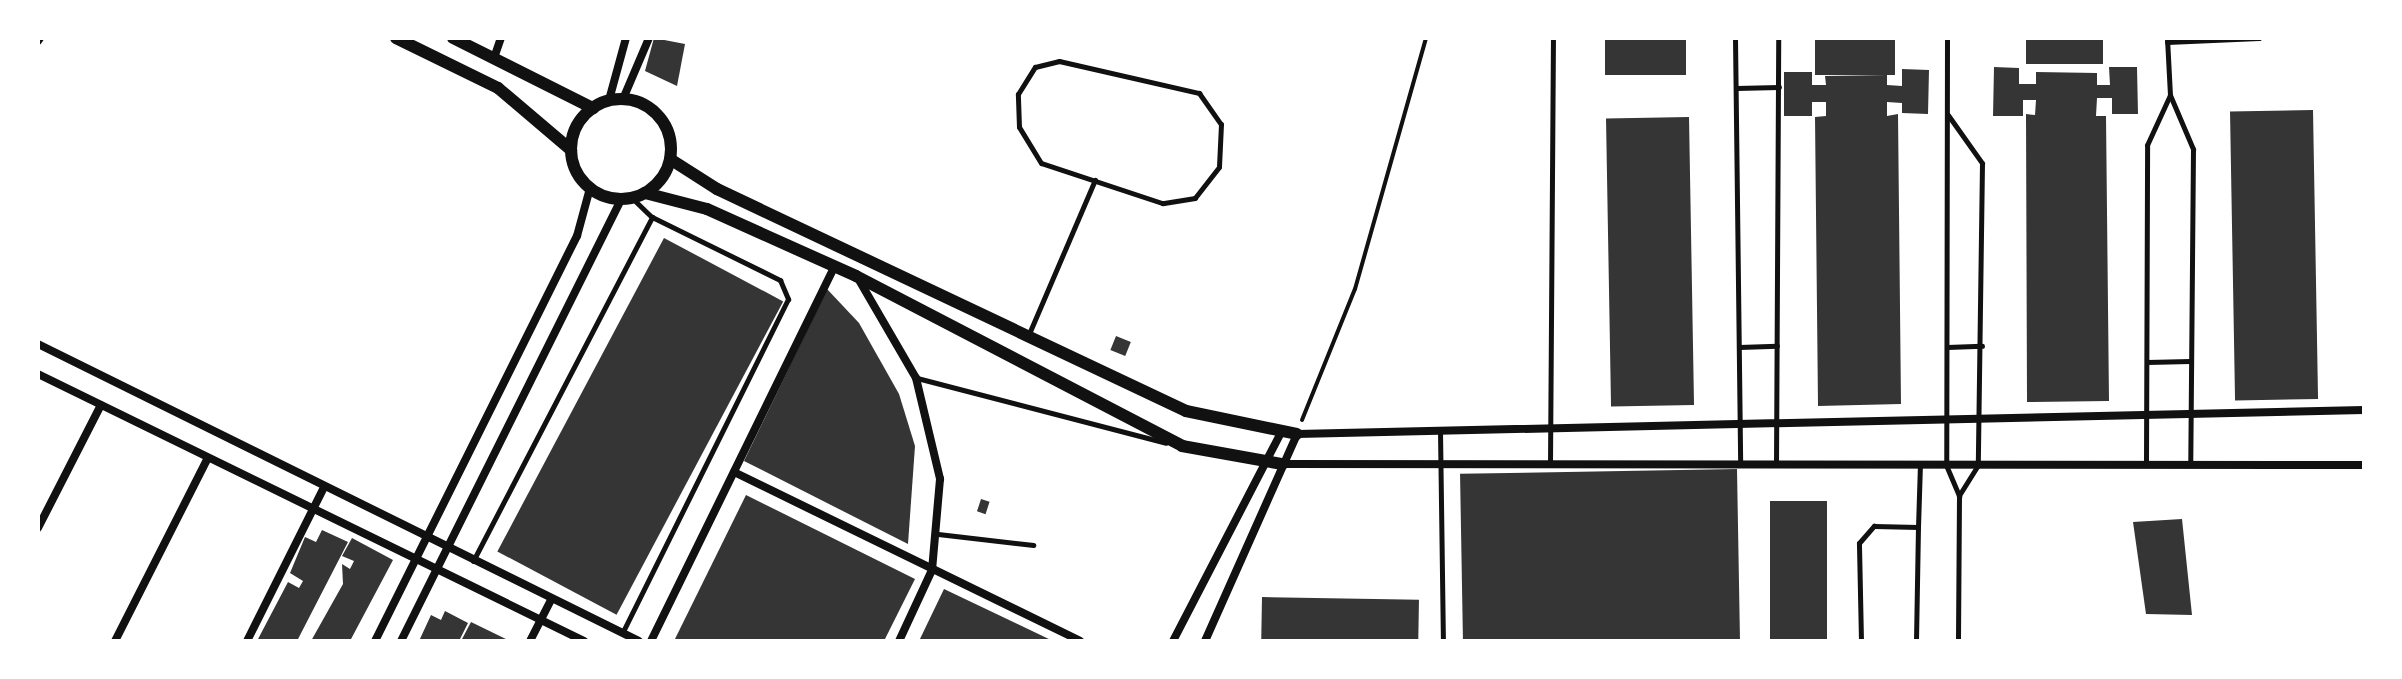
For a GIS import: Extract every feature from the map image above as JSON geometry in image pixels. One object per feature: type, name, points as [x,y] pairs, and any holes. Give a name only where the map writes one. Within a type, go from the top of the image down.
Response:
[{"type":"street","points":[[375,641],[577,236],[590,188],[571,150],[498,88],[396,38]]},
{"type":"street","points":[[453,38],[593,108]]},
{"type":"street","points":[[494,58],[501,38]]},
{"type":"street","points":[[609,100],[626,38]]},
{"type":"street","points":[[623,99],[649,38]]},
{"type":"street","points":[[571,150],[593,108],[609,100],[623,99],[660,119],[670,159],[1028,337],[1186,411],[1281,433],[2364,410]]},
{"type":"street","points":[[401,641],[633,197],[670,159]]},
{"type":"street","points":[[590,188],[707,209],[856,276],[1182,446],[1266,464],[2364,465]]},
{"type":"street","points":[[651,641],[834,267]]},
{"type":"street","points":[[856,276],[916,378],[940,479],[938,534],[932,570],[899,641]]},
{"type":"street","points":[[38,344],[426,542],[639,641]]},
{"type":"street","points":[[38,374],[584,641]]},
{"type":"street","points":[[38,528],[101,405]]},
{"type":"street","points":[[1173,641],[1281,433]]},
{"type":"street","points":[[1205,641],[1297,434]]},
{"type":"street","points":[[115,641],[208,458]]},
{"type":"street","points":[[734,472],[1080,641]]},
{"type":"street","points":[[247,641],[323,489]]},
{"type":"street","points":[[530,641],[551,600]]},
{"type":"lane","points":[[1550,464],[1553,38]]},
{"type":"lane","points":[[1735,38],[1740,464]]},
{"type":"lane","points":[[1776,465],[1778,38]]},
{"type":"lane","points":[[1947,38],[1946,465],[1959,496],[1958,641]]},
{"type":"lane","points":[[2190,465],[2193,149],[2170,95],[2167,40],[2259,38]]},
{"type":"lane","points":[[1059,61],[1199,93],[1221,124],[1219,167],[1195,198],[1162,203],[1095,180],[1041,163],[1019,127],[1018,94],[1035,67],[1059,61]]},
{"type":"lane","points":[[1736,88],[1779,87]]},
{"type":"lane","points":[[2146,465],[2147,145],[2170,95]]},
{"type":"lane","points":[[1948,114],[1982,163],[1982,346],[1978,465],[1959,496]]},
{"type":"lane","points":[[1028,337],[1095,180]]},
{"type":"lane","points":[[622,633],[788,299],[780,280],[652,217],[633,197]]},
{"type":"lane","points":[[473,562],[652,217]]},
{"type":"lane","points":[[1739,347],[1777,346]]},
{"type":"lane","points":[[1947,347],[1982,346]]},
{"type":"lane","points":[[2147,362],[2190,361]]},
{"type":"lane","points":[[916,378],[1182,446]]},
{"type":"lane","points":[[1440,430],[1443,641]]},
{"type":"lane","points":[[1916,641],[1920,465]]},
{"type":"lane","points":[[1861,641],[1864,531],[1918,527]]},
{"type":"lane","points":[[938,534],[1033,545]]},
{"type":"path","points":[[1297,434],[1355,289],[1426,38]]},
{"type":"building","points":[[654,38],[685,44],[677,86],[645,71]]},
{"type":"building","points":[[1605,38],[1686,38],[1686,75],[1605,75]]},
{"type":"building","points":[[1815,38],[1895,38],[1895,75],[1815,75]]},
{"type":"building","points":[[2026,38],[2103,38],[2103,64],[2026,64]]},
{"type":"building","points":[[1994,67],[2019,68],[2019,84],[2036,84],[2036,72],[2097,73],[2097,85],[2110,85],[2109,67],[2137,67],[2138,114],[2112,114],[2112,98],[2097,98],[2096,116],[2106,116],[2109,401],[2027,402],[2026,114],[2035,115],[2036,100],[2023,100],[2023,116],[1993,116]]},
{"type":"building","points":[[1902,69],[1929,70],[1928,114],[1902,113],[1902,103],[1887,102],[1887,116],[1898,114],[1901,404],[1818,406],[1815,117],[1826,116],[1826,102],[1812,102],[1812,116],[1784,116],[1784,72],[1812,72],[1812,85],[1826,85],[1825,76],[1887,75],[1887,85],[1902,86]]},
{"type":"building","points":[[2313,110],[2318,399],[2235,400],[2230,111]]},
{"type":"building","points":[[1689,117],[1694,405],[1611,406],[1606,118]]},
{"type":"building","points":[[664,238],[783,301],[617,615],[497,551]]},
{"type":"building","points":[[827,289],[859,323],[899,394],[915,446],[908,544],[744,461]]},
{"type":"building","points":[[1116,336],[1131,342],[1125,356],[1110,350]]},
{"type":"building","points":[[1737,469],[1740,641],[1463,641],[1460,474]]},
{"type":"building","points":[[746,495],[915,579],[884,641],[674,641]]},
{"type":"building","points":[[981,499],[990,502],[986,514],[977,511]]},
{"type":"building","points":[[1770,501],[1827,501],[1827,641],[1770,641]]},
{"type":"building","points":[[2182,519],[2192,615],[2146,614],[2133,522]]},
{"type":"building","points":[[322,530],[348,542],[297,641],[257,641],[288,582],[299,588],[303,581],[290,573],[305,537],[316,542]]},
{"type":"building","points":[[352,538],[393,560],[350,641],[311,641],[343,584],[342,564],[350,569],[354,561],[342,556]]},
{"type":"building","points":[[944,589],[1053,641],[919,641]]},
{"type":"building","points":[[1262,597],[1419,600],[1418,641],[1261,641]]},
{"type":"building","points":[[445,611],[468,623],[459,641],[419,641],[431,615],[441,620]]},
{"type":"building","points":[[471,622],[510,641],[461,641]]}]
